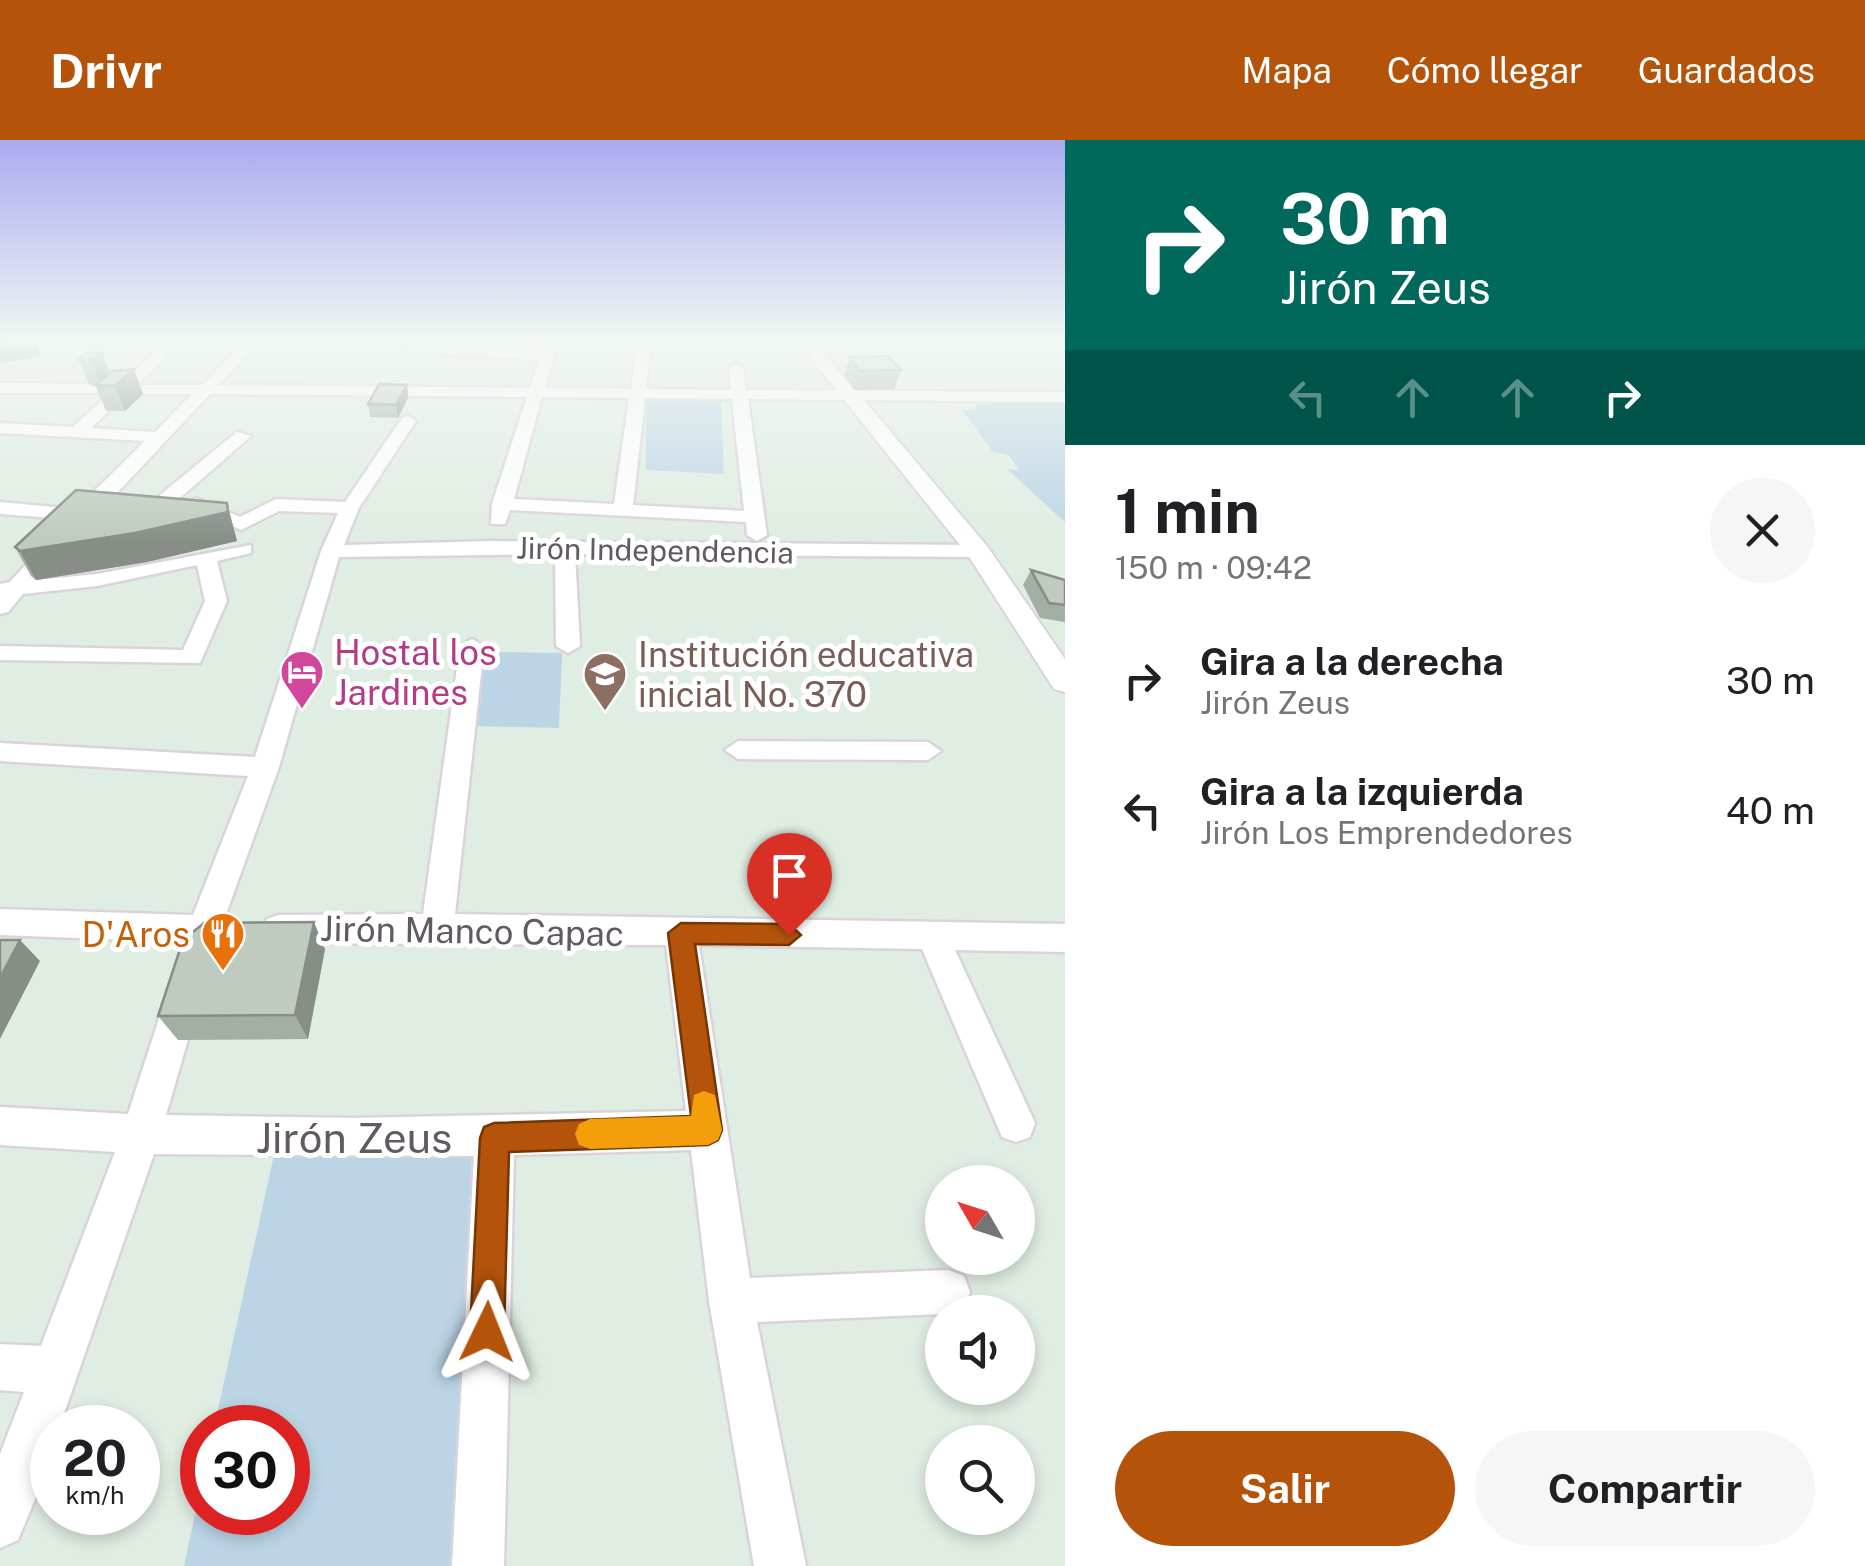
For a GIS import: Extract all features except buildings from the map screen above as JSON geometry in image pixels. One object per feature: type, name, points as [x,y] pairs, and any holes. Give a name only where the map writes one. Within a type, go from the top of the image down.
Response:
[{"type":"street","points":[[77,432],[104,408]]},
{"type":"street","points":[[0,607],[9,589],[191,408]]},
{"type":"street","points":[[492,547],[531,408]]},
{"type":"street","points":[[622,512],[636,408]]},
{"type":"street","points":[[741,408],[752,518],[762,553]]},
{"type":"street","points":[[860,408],[978,551],[1065,682]]},
{"type":"street","points":[[0,1522],[140,1137],[204,930],[266,767],[331,551],[350,508],[408,421]]},
{"type":"street","points":[[0,428],[162,437]]},
{"type":"street","points":[[148,500],[243,436]]},
{"type":"street","points":[[0,508],[88,509],[148,500],[202,505],[241,524],[276,505],[350,508]]},
{"type":"street","points":[[501,504],[752,518]]},
{"type":"street","name":"Jirón Independencia","points":[[331,551],[492,547],[762,553],[978,551]]},
{"type":"street","points":[[564,548],[568,646]]},
{"type":"street","points":[[9,589],[97,580],[244,550]]},
{"type":"street","points":[[0,653],[192,658],[216,602],[206,558]]},
{"type":"street","points":[[437,928],[472,646]]},
{"type":"street","points":[[738,750],[928,752]]},
{"type":"street","points":[[0,752],[266,767]]},
{"type":"street","name":"Jirón Manco Capac","points":[[0,922],[204,930],[437,928],[1065,938]]},
{"type":"street","points":[[681,933],[732,1301],[780,1566]]},
{"type":"street","points":[[933,937],[1016,1124]]},
{"type":"street","name":"Jirón Zeus","points":[[0,1126],[140,1137],[494,1138],[708,1130]]},
{"type":"street","points":[[478,1566],[494,1138]]},
{"type":"street","points":[[732,1301],[948,1292]]},
{"type":"street","points":[[0,1368],[54,1370]]},
{"type":"shaded area","points":[[646,408],[721,408],[724,474],[646,470]]},
{"type":"shaded area","points":[[1065,408],[1065,522],[1007,469],[1019,470],[1009,455],[993,452],[962,410]]},
{"type":"shaded area","points":[[482,652],[562,653],[559,728],[473,726]]},
{"type":"shaded area","points":[[484,1152],[470,1566],[184,1566],[191,1535],[310,1535],[310,1405],[219,1405],[274,1155]]},
{"type":"slow traffic","points":[[590,1134],[708,1130],[704,1105]]},
{"type":"place","name":"Hostal los Jardines","points":[[302,710]]},
{"type":"place","name":"Institución educativa inicial No. 370","points":[[605,712]]},
{"type":"place","name":"D'Aros","points":[[223,972]]},
{"type":"route","points":[[487,1332],[494,1138],[708,1130],[681,933],[789,935]]}]
